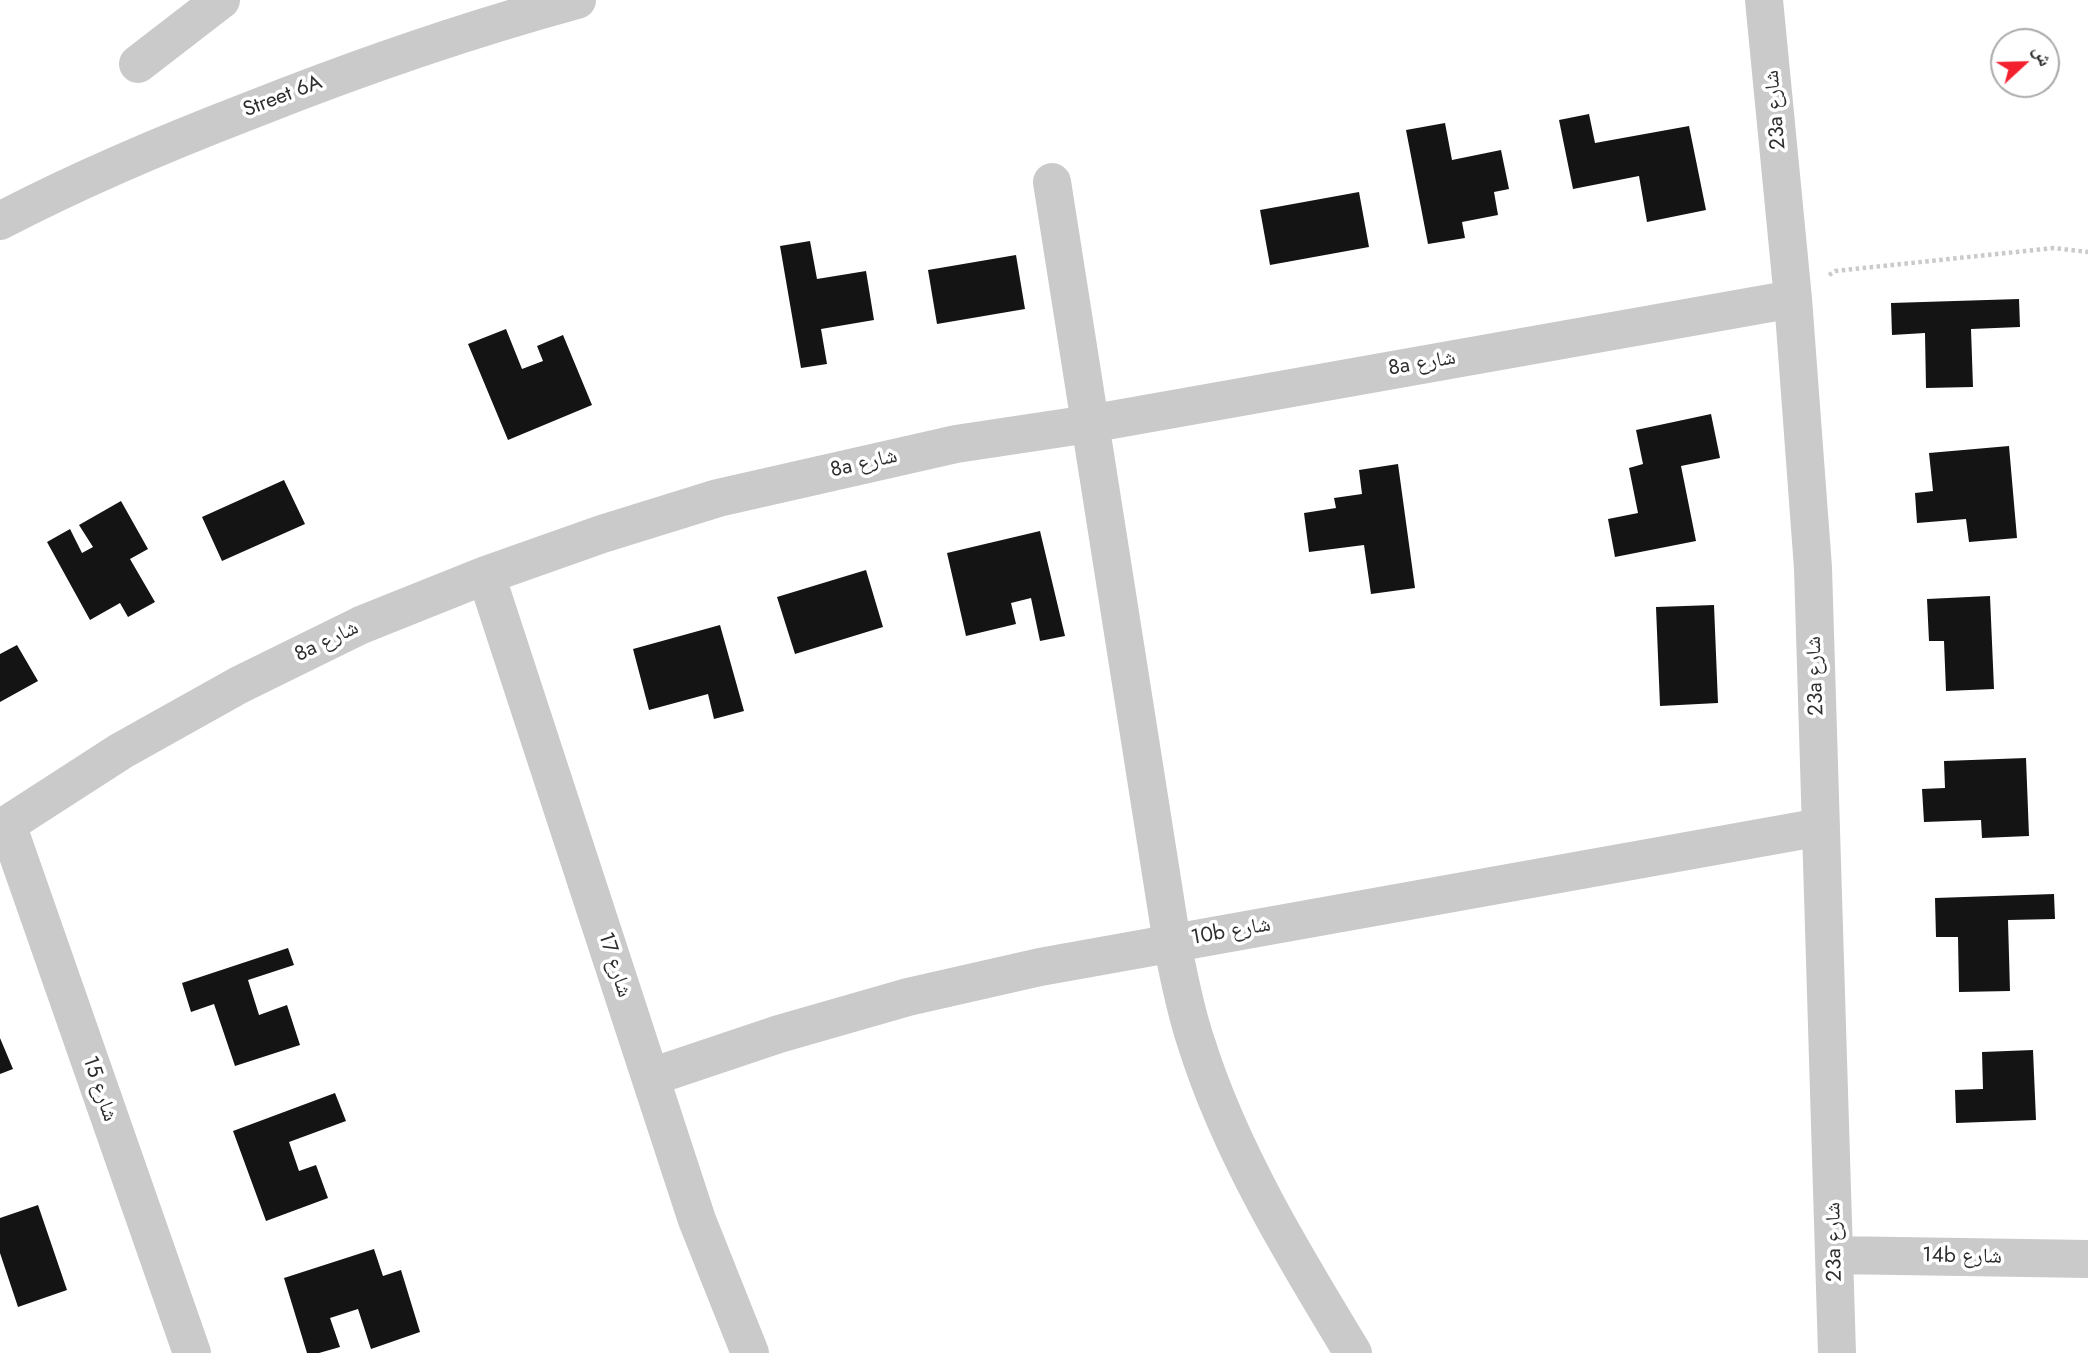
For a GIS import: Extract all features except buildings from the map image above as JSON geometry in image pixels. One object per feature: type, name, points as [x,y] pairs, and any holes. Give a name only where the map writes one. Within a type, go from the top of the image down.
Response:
[{"type":"street","points":[[138,64],[221,0]]},
{"type":"street","name":"Street 6A","points":[[0,221],[136,158],[293,94],[472,30],[577,0]]},
{"type":"street","name":"23a شارع","points":[[1765,0],[1793,299],[1813,568],[1837,1353]]},
{"type":"street","points":[[1052,182],[1172,943],[1185,1005],[1213,1090],[1295,1257],[1353,1353]]},
{"type":"street","name":"8a شارع","points":[[3,827],[121,751],[239,685],[360,625],[486,575],[601,534],[718,498],[956,444],[1089,424],[1793,299]]},
{"type":"street","name":"شارع 17","points":[[486,575],[697,1220],[750,1353]]},
{"type":"street","name":"شارع 15","points":[[3,827],[192,1353]]},
{"type":"street","name":"10b شارع","points":[[651,1077],[779,1034],[908,997],[1040,967],[1821,827]]},
{"type":"street","name":"14b شارع","points":[[1835,1255],[2088,1259]]},
{"type":"path","points":[[1793,299],[1835,271],[2054,248],[2088,251]]}]
